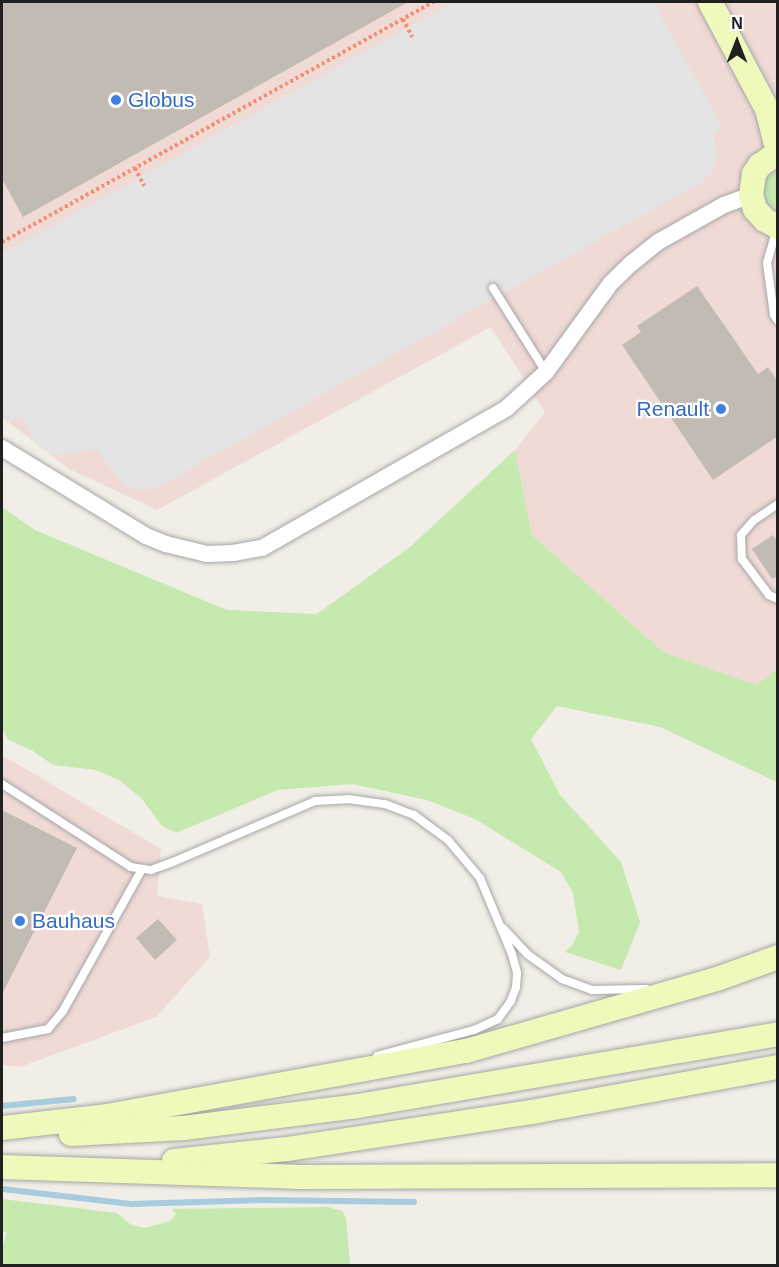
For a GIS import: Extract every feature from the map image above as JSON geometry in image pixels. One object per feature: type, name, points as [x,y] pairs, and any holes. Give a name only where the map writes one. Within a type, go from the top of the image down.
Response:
[{"type":"main road","points":[[710,2],[767,109],[777,153],[768,158],[754,174],[751,195],[756,209],[765,220],[777,227]]},
{"type":"main road","points":[[2,1128],[107,1116],[466,1052],[717,979],[777,957]]},
{"type":"main road","points":[[2,1134],[96,1134],[173,1129],[300,1113],[381,1102],[777,1034]]},
{"type":"main road","points":[[11,1167],[153,1163],[287,1149],[532,1112],[777,1067]]},
{"type":"main road","points":[[11,1167],[296,1177],[777,1175]]},
{"type":"street","points":[[2,448],[146,536],[183,550],[207,554],[233,553],[262,548],[507,408],[546,372],[611,283],[632,263],[658,242],[705,215],[751,195]]},
{"type":"lane","points":[[777,227],[767,263],[774,315],[777,321]]},
{"type":"lane","points":[[493,288],[546,372]]},
{"type":"lane","points":[[777,504],[754,520],[741,535],[742,559],[769,595],[777,599]]},
{"type":"lane","points":[[2,784],[131,867],[142,869],[150,870],[174,862],[315,801],[357,800],[385,804],[414,815],[448,840],[480,878],[512,954],[517,973],[516,987],[511,1002],[498,1019],[474,1029],[370,1058]]},
{"type":"lane","points":[[2,1038],[48,1029],[63,1011],[142,869]]},
{"type":"lane","points":[[497,922],[536,960],[562,979],[592,990],[662,988],[717,979]]},
{"type":"lane","points":[[107,1116],[200,1093],[360,1060]]},
{"type":"path","points":[[2,242],[434,2]]},
{"type":"path","points":[[403,19],[412,37]]},
{"type":"path","points":[[135,168],[144,186]]},
{"type":"shaded area","points":[[2,2],[777,2],[777,670],[756,685],[663,652],[532,535],[515,450],[545,412],[491,327],[157,510],[69,469],[2,417]]},
{"type":"shaded area","points":[[454,2],[653,2],[723,128],[714,133],[717,160],[711,174],[702,182],[156,488],[141,490],[124,486],[96,449],[61,455],[47,452],[37,445],[20,416],[9,422],[2,409],[2,254]]},
{"type":"shaded area","points":[[2,755],[161,849],[157,896],[202,904],[210,957],[156,1017],[20,1067],[2,1065]]},
{"type":"green space","points":[[777,169],[777,212],[766,200],[764,189],[767,178]]},
{"type":"green space","points":[[515,450],[532,535],[663,652],[756,685],[777,670],[777,782],[660,727],[557,706],[531,739],[560,795],[621,862],[640,922],[621,970],[565,952],[573,944],[579,932],[573,893],[561,872],[475,819],[427,800],[352,784],[278,790],[176,833],[162,826],[142,799],[121,781],[96,770],[53,765],[33,751],[9,740],[2,729],[2,507],[35,530],[227,610],[317,614],[410,547]]},
{"type":"green space","points":[[2,1199],[117,1213],[131,1225],[145,1228],[170,1221],[176,1214],[172,1209],[328,1207],[342,1211],[346,1218],[350,1265],[2,1265],[2,1248],[7,1232],[2,1232]]},
{"type":"building","name":"Globus","points":[[2,2],[408,2],[23,217],[2,179]]},
{"type":"building","name":"Renault","points":[[697,286],[758,374],[768,367],[778,382],[778,436],[713,480],[622,345],[641,332],[637,326]]},
{"type":"building","points":[[773,535],[778,542],[778,576],[772,579],[752,549]]},
{"type":"building","name":"Bauhaus","points":[[2,810],[77,848],[2,994]]},
{"type":"building","points":[[158,919],[177,940],[155,960],[136,938]]},
{"type":"waterway","points":[[2,1106],[74,1099]]},
{"type":"waterway","points":[[2,1189],[131,1204],[262,1200],[414,1202]]},
{"type":"place","name":"Globus","points":[[116,100]]},
{"type":"place","name":"Renault","points":[[721,409]]},
{"type":"place","name":"Bauhaus","points":[[20,921]]}]
